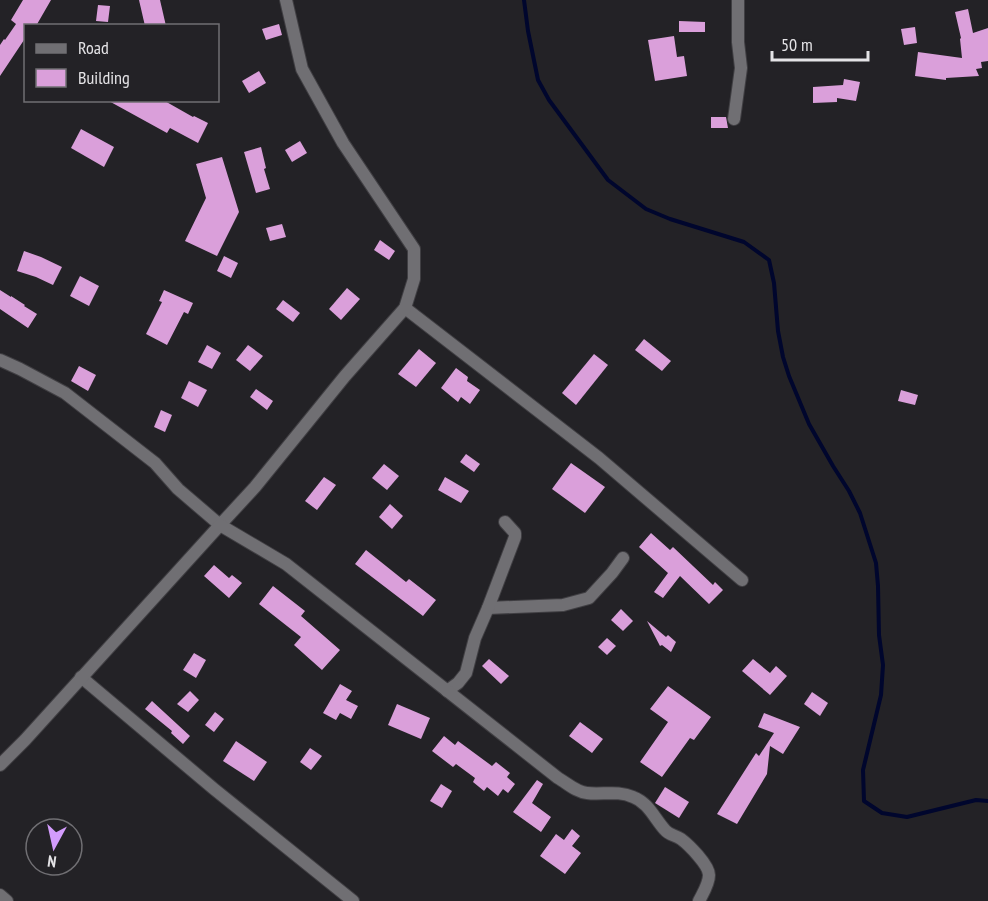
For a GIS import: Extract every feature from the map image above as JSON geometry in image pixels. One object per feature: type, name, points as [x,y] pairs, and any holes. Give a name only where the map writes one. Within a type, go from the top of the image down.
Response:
[{"type":"street","points":[[0,765],[255,487],[345,376],[405,308],[414,279],[414,249],[343,143],[302,69],[286,0]]},
{"type":"street","points":[[734,119],[741,68],[738,42],[738,0]]},
{"type":"street","points":[[405,308],[599,458],[742,580]]},
{"type":"street","points":[[0,360],[65,393],[155,463],[178,489],[220,525],[286,564],[558,778],[588,794],[619,793],[639,800],[665,831],[680,839],[700,857],[708,869],[709,879],[699,901]]},
{"type":"street","points":[[447,691],[459,683],[466,673],[475,638],[514,537],[515,533],[505,522]]},
{"type":"street","points":[[488,608],[563,605],[589,598],[623,558]]},
{"type":"street","points":[[81,677],[214,789],[353,901]]},
{"type":"street","points":[[0,895],[7,901]]},
{"type":"building","points":[[23,0],[51,0],[37,24],[24,24],[24,40],[0,76],[0,45],[16,24],[11,20]]},
{"type":"building","points":[[139,0],[160,0],[166,24],[145,24]]},
{"type":"building","points":[[98,5],[110,6],[108,22],[96,21]]},
{"type":"building","points":[[968,9],[973,33],[988,28],[988,61],[981,62],[982,68],[976,69],[979,76],[946,78],[946,80],[915,76],[918,52],[962,58],[961,38],[955,12]]},
{"type":"building","points":[[679,21],[705,22],[705,32],[679,32]]},
{"type":"building","points":[[279,24],[282,35],[266,40],[262,29]]},
{"type":"building","points":[[915,27],[917,43],[904,45],[901,29]]},
{"type":"building","points":[[674,36],[677,57],[684,56],[687,76],[655,81],[648,40]]},
{"type":"building","points":[[259,71],[266,83],[249,93],[242,81]]},
{"type":"building","points":[[844,79],[860,82],[856,101],[837,98],[837,102],[813,103],[813,87],[843,85]]},
{"type":"building","points":[[111,102],[167,102],[208,123],[198,143],[170,128],[167,133]]},
{"type":"building","points":[[711,117],[726,117],[728,128],[711,128]]},
{"type":"building","points":[[81,129],[114,147],[104,167],[71,148]]},
{"type":"building","points":[[300,141],[307,153],[292,162],[285,150]]},
{"type":"building","points":[[261,147],[270,189],[256,193],[244,152]]},
{"type":"building","points":[[222,157],[239,212],[217,256],[185,241],[206,198],[196,164]]},
{"type":"building","points":[[282,224],[286,237],[270,241],[266,228]]},
{"type":"building","points":[[380,240],[395,251],[389,260],[374,250]]},
{"type":"building","points":[[24,251],[62,267],[53,285],[17,271]]},
{"type":"building","points":[[224,256],[238,263],[231,278],[217,271]]},
{"type":"building","points":[[80,276],[99,286],[89,306],[70,296]]},
{"type":"building","points":[[347,288],[360,299],[341,320],[329,309]]},
{"type":"building","points":[[0,290],[37,314],[28,328],[0,309]]},
{"type":"building","points":[[164,290],[193,303],[188,314],[184,312],[167,345],[146,334],[162,302],[159,301]]},
{"type":"building","points":[[283,300],[300,313],[293,322],[276,309]]},
{"type":"building","points":[[644,339],[671,361],[662,371],[635,350]]},
{"type":"building","points":[[207,345],[221,353],[212,369],[198,362]]},
{"type":"building","points":[[248,345],[263,356],[250,371],[236,360]]},
{"type":"building","points":[[419,349],[436,363],[416,387],[398,374]]},
{"type":"building","points":[[594,354],[608,365],[576,405],[562,393]]},
{"type":"building","points":[[79,366],[96,375],[88,391],[71,381]]},
{"type":"building","points":[[456,368],[468,377],[467,381],[480,390],[470,404],[461,397],[458,402],[441,388]]},
{"type":"building","points":[[189,381],[207,390],[198,407],[181,398]]},
{"type":"building","points":[[256,389],[273,401],[267,410],[250,397]]},
{"type":"building","points":[[901,390],[918,395],[915,405],[898,401]]},
{"type":"building","points":[[161,410],[172,415],[165,432],[154,427]]},
{"type":"building","points":[[466,454],[480,464],[474,472],[460,462]]},
{"type":"building","points":[[571,463],[605,487],[585,513],[552,489]]},
{"type":"building","points":[[384,464],[399,476],[387,490],[372,478]]},
{"type":"building","points":[[324,477],[336,485],[317,510],[305,501]]},
{"type":"building","points":[[445,477],[469,491],[461,503],[438,490]]},
{"type":"building","points":[[390,504],[403,516],[392,529],[379,517]]},
{"type":"building","points":[[651,533],[670,550],[673,547],[713,585],[715,582],[723,590],[709,604],[680,576],[663,598],[654,592],[668,573],[639,547]]},
{"type":"building","points":[[366,550],[406,582],[409,579],[436,600],[423,616],[355,564]]},
{"type":"building","points":[[214,565],[229,578],[232,575],[242,583],[229,598],[204,576]]},
{"type":"building","points":[[273,586],[305,611],[301,616],[340,650],[322,670],[294,645],[301,637],[259,604]]},
{"type":"building","points":[[621,609],[633,621],[623,631],[611,620]]},
{"type":"building","points":[[647,621],[666,637],[668,635],[676,642],[671,652],[662,645],[660,646]]},
{"type":"building","points":[[607,638],[616,646],[607,655],[598,647]]},
{"type":"building","points":[[194,653],[206,660],[196,678],[183,670]]},
{"type":"building","points":[[489,659],[509,676],[501,684],[482,666]]},
{"type":"building","points":[[753,659],[770,673],[776,666],[787,676],[770,695],[742,671]]},
{"type":"building","points":[[340,684],[352,691],[346,700],[358,706],[351,719],[340,713],[336,720],[323,713]]},
{"type":"building","points":[[668,686],[711,717],[694,740],[690,738],[662,777],[640,762],[668,722],[650,709]]},
{"type":"building","points":[[190,691],[199,700],[188,712],[177,704]]},
{"type":"building","points":[[812,692],[828,703],[820,716],[804,704]]},
{"type":"building","points":[[152,701],[190,736],[183,744],[171,733],[172,731],[145,709]]},
{"type":"building","points":[[397,704],[430,718],[421,739],[388,725]]},
{"type":"building","points":[[215,712],[224,719],[214,732],[205,725]]},
{"type":"building","points":[[764,713],[800,727],[783,754],[770,746],[767,774],[737,824],[717,814],[756,753],[759,756],[774,733],[758,727]]},
{"type":"building","points":[[580,722],[603,739],[592,753],[569,736]]},
{"type":"building","points":[[444,736],[455,745],[458,741],[492,766],[496,762],[510,773],[507,777],[515,784],[508,793],[503,789],[498,796],[487,787],[484,791],[473,782],[475,778],[456,764],[453,767],[432,751]]},
{"type":"building","points":[[236,741],[267,762],[254,781],[223,761]]},
{"type":"building","points":[[310,748],[322,756],[311,770],[300,762]]},
{"type":"building","points":[[537,780],[543,784],[532,803],[551,817],[541,832],[513,812]]},
{"type":"building","points":[[441,784],[452,791],[442,808],[430,801]]},
{"type":"building","points":[[665,787],[689,802],[679,818],[655,803]]},
{"type":"building","points":[[572,829],[580,836],[572,846],[581,853],[565,874],[540,856],[556,834],[564,840]]},
{"type":"waterway","points":[[524,0],[538,80],[549,100],[608,180],[646,209],[670,219],[744,242],[769,260],[774,283],[778,331],[789,376],[809,424],[860,513],[876,563],[879,635],[883,665],[881,695],[863,770],[864,801],[882,813],[907,817],[976,800],[988,801]]}]
